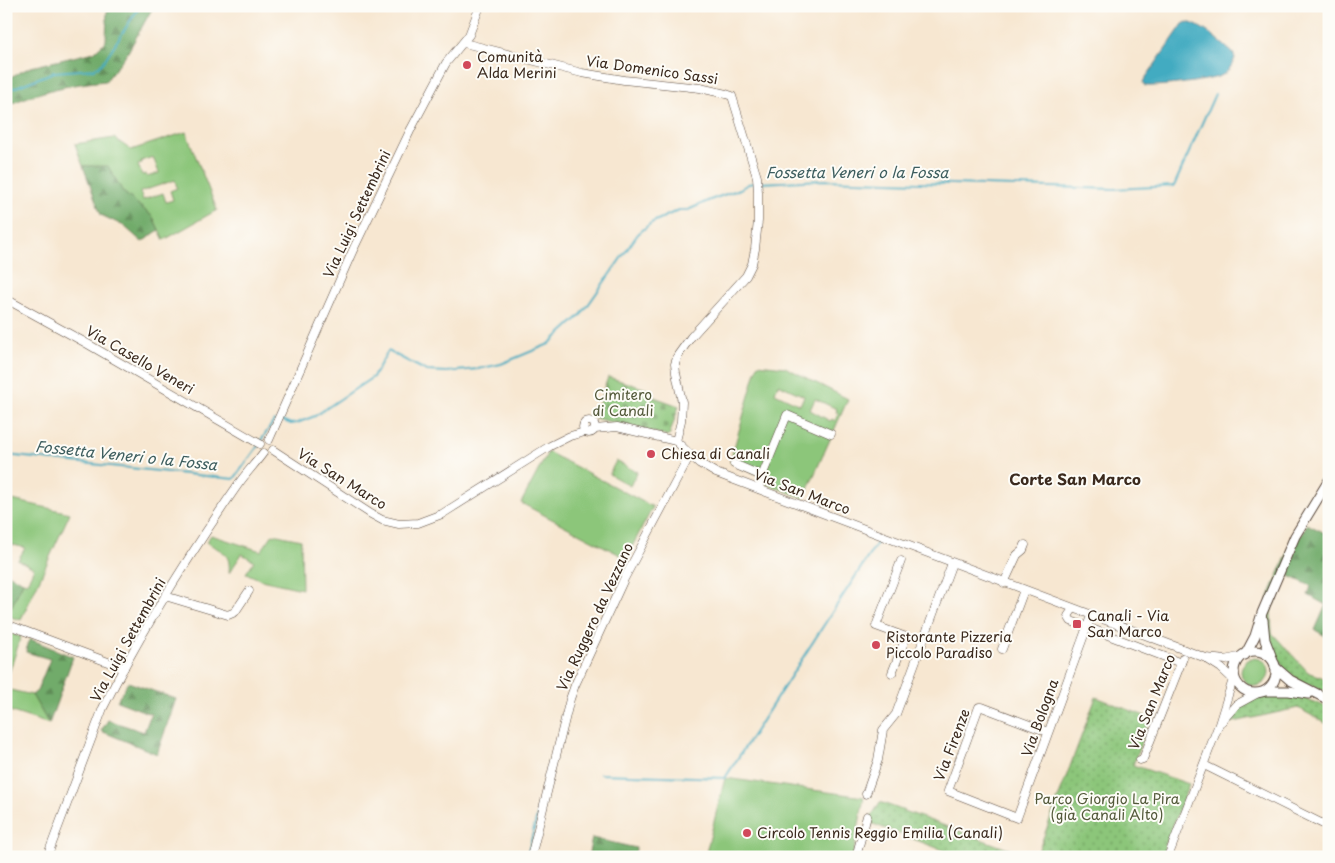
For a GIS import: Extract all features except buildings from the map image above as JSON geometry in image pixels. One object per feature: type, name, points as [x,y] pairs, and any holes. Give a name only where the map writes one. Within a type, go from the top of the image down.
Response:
[{"type":"main road","points":[[1329,480],[1295,536],[1264,609],[1255,636],[1236,664],[1235,679],[1247,691],[1298,692],[1329,700]]},
{"type":"main road","points":[[1261,692],[1273,683],[1275,678],[1274,664],[1264,634],[1264,609]]},
{"type":"main road","points":[[1243,655],[1252,652],[1260,652],[1267,655],[1290,680],[1318,696]]},
{"type":"street","name":"Via Luigi Settembrini","points":[[269,440],[353,250],[411,129],[446,63],[464,43],[472,30],[480,6]]},
{"type":"street","name":"Via Domenico Sassi","points":[[464,43],[610,79],[700,88],[732,96],[757,177],[758,221],[755,250],[752,264],[746,276],[691,337],[678,355],[675,364],[682,402],[681,421],[676,442]]},
{"type":"street","name":"Via Casello Veneri","points":[[6,299],[259,443]]},
{"type":"street","points":[[759,489],[762,476],[787,414],[831,434]]},
{"type":"street","name":"Via San Marco","points":[[273,450],[371,514],[391,522],[409,524],[430,520],[442,514],[524,462],[584,429],[591,433],[594,426],[617,427],[676,442],[709,470],[1186,652],[1206,658],[1226,660],[1243,655]]},
{"type":"street","points":[[269,440],[274,444],[273,450],[268,454],[263,453],[259,443],[269,440]]},
{"type":"street","name":"Via Luigi Settembrini","points":[[47,857],[103,708],[124,668],[145,629],[238,484],[263,453]]},
{"type":"street","name":"Via Ruggero da Vezzano","points":[[531,857],[575,685],[624,579],[690,455]]},
{"type":"street","points":[[734,464],[762,476]]},
{"type":"street","points":[[892,673],[906,637],[876,626],[907,545]]},
{"type":"street","points":[[1004,583],[1025,545]]},
{"type":"street","points":[[866,794],[878,760],[882,730],[896,714],[952,563]]},
{"type":"street","points":[[1002,649],[1024,590]]},
{"type":"street","points":[[166,596],[228,615],[234,613],[249,591]]},
{"type":"street","points":[[1073,609],[1068,616],[1069,620],[1181,663]]},
{"type":"street","name":"Via Bologna","points":[[1017,818],[1091,616]]},
{"type":"street","points":[[6,624],[124,668]]},
{"type":"street","name":"Via San Marco","points":[[1140,760],[1143,759],[1186,652]]},
{"type":"street","name":"Via San Marco","points":[[1206,658],[1235,679]]},
{"type":"street","points":[[1168,857],[1235,679]]},
{"type":"street","points":[[1219,724],[1236,705],[1261,692]]},
{"type":"street","name":"Via Firenze","points":[[1017,818],[948,791],[979,708],[982,707],[1048,732]]},
{"type":"street","points":[[1204,764],[1329,827]]},
{"type":"street","points":[[856,857],[867,816]]},
{"type":"green space","points":[[114,6],[156,6],[152,9],[128,52],[106,81],[55,89],[30,96],[6,106],[6,79],[31,67],[94,52],[106,41],[107,11]]},
{"type":"green space","points":[[186,132],[217,210],[164,240],[153,217],[123,192],[108,167],[83,166],[75,144],[114,138],[131,150]],"holes":[[[153,157],[159,173],[147,177],[146,174],[142,175],[138,165],[142,163],[141,161]],[[175,180],[177,188],[170,191],[173,200],[166,202],[163,193],[143,200],[140,192]]]},
{"type":"green space","points":[[83,166],[108,166],[123,192],[153,217],[159,230],[142,242],[124,226],[101,215]]},
{"type":"green space","points":[[758,364],[785,367],[848,399],[804,498],[761,482],[762,476],[730,462]],"holes":[[[778,384],[804,396],[800,405],[775,393]],[[815,399],[837,409],[836,412],[839,413],[835,421],[832,419],[830,421],[810,410]]]},
{"type":"green space","name":"Cimitero di Canali","points":[[608,377],[653,391],[651,396],[679,406],[669,436],[594,418]]},
{"type":"green space","points":[[548,452],[653,507],[626,558],[521,503]]},
{"type":"green space","points":[[616,461],[637,472],[630,486],[609,474]]},
{"type":"green space","points":[[8,499],[70,513],[21,620],[7,616],[23,582],[27,583],[34,568],[18,560],[25,548],[6,543],[6,503]]},
{"type":"green space","points":[[1307,524],[1329,535],[1329,638],[1315,630],[1326,605],[1308,595],[1311,586],[1287,575],[1274,605],[1267,601],[1295,536],[1300,537]]},
{"type":"green space","points":[[273,534],[301,540],[302,589],[261,580],[246,573],[254,561],[242,554],[229,573],[227,557],[224,553],[206,542],[211,535],[261,551]]},
{"type":"green space","points":[[6,573],[23,582],[7,616],[6,616]]},
{"type":"green space","points":[[1268,607],[1272,609],[1272,633],[1308,672],[1329,680],[1329,693],[1300,681],[1284,669],[1266,633]]},
{"type":"green space","points":[[10,633],[21,637],[9,673],[6,673],[6,646]]},
{"type":"green space","points":[[30,639],[73,657],[49,724],[32,695],[37,691],[50,659],[26,652]]},
{"type":"green space","points":[[1255,658],[1265,662],[1269,672],[1265,682],[1255,686],[1245,682],[1241,672],[1245,662]]},
{"type":"green space","points":[[128,682],[176,699],[157,754],[101,731],[108,720],[144,732],[151,714],[117,701]]},
{"type":"green space","points":[[6,689],[32,695],[49,724],[6,710]]},
{"type":"green space","points":[[1260,694],[1302,697],[1329,708],[1329,725],[1298,708],[1225,724],[1231,712]]},
{"type":"green space","name":"Parco Giorgio La Pira (già Canali Alto)","points":[[1096,697],[1150,718],[1133,765],[1189,784],[1161,857],[1036,857]]},
{"type":"green space","points":[[725,778],[864,797],[853,857],[705,857]]},
{"type":"green space","name":"Parco Giorgio La Pira (già Canali Alto)","points":[[880,802],[1034,857],[961,857],[868,822]]},
{"type":"green space","points":[[592,838],[636,848],[635,857],[588,857]]},
{"type":"water","points":[[1187,22],[1205,30],[1233,53],[1235,58],[1231,67],[1219,77],[1210,79],[1145,86],[1144,80],[1183,24]]},
{"type":"waterway","points":[[6,91],[54,72],[94,69],[102,64],[140,6]]},
{"type":"waterway","name":"Fossetta Veneri o la Fossa","points":[[759,183],[824,180],[1114,189],[1174,186],[1215,94]]},
{"type":"waterway","name":"Fossetta Veneri o la Fossa","points":[[279,419],[291,424],[315,416],[373,377],[388,351],[427,371],[446,372],[478,369],[501,364],[549,344],[581,315],[638,234],[651,223],[679,210],[688,210],[754,183]]},
{"type":"waterway","name":"Fossetta Veneri o la Fossa","points":[[260,442],[274,421]]},
{"type":"waterway","name":"Fossetta Veneri o la Fossa","points":[[6,455],[234,479],[258,446]]},
{"type":"waterway","points":[[600,774],[725,778],[877,543]]},
{"type":"waterway","points":[[527,857],[548,772]]},
{"type":"place","name":"Comunità Alda Merini","points":[[467,65]]},
{"type":"place","name":"Chiesa di Canali","points":[[651,454]]},
{"type":"place","name":"Canali - Via San Marco","points":[[1077,624]]},
{"type":"place","name":"Ristorante Pizzeria Piccolo Paradiso","points":[[876,645]]},
{"type":"place","name":"Circolo Tennis Reggio Emilia (Canali)","points":[[747,833]]},
{"type":"district","name":"Corte San Marco","points":[[1075,480]]}]
